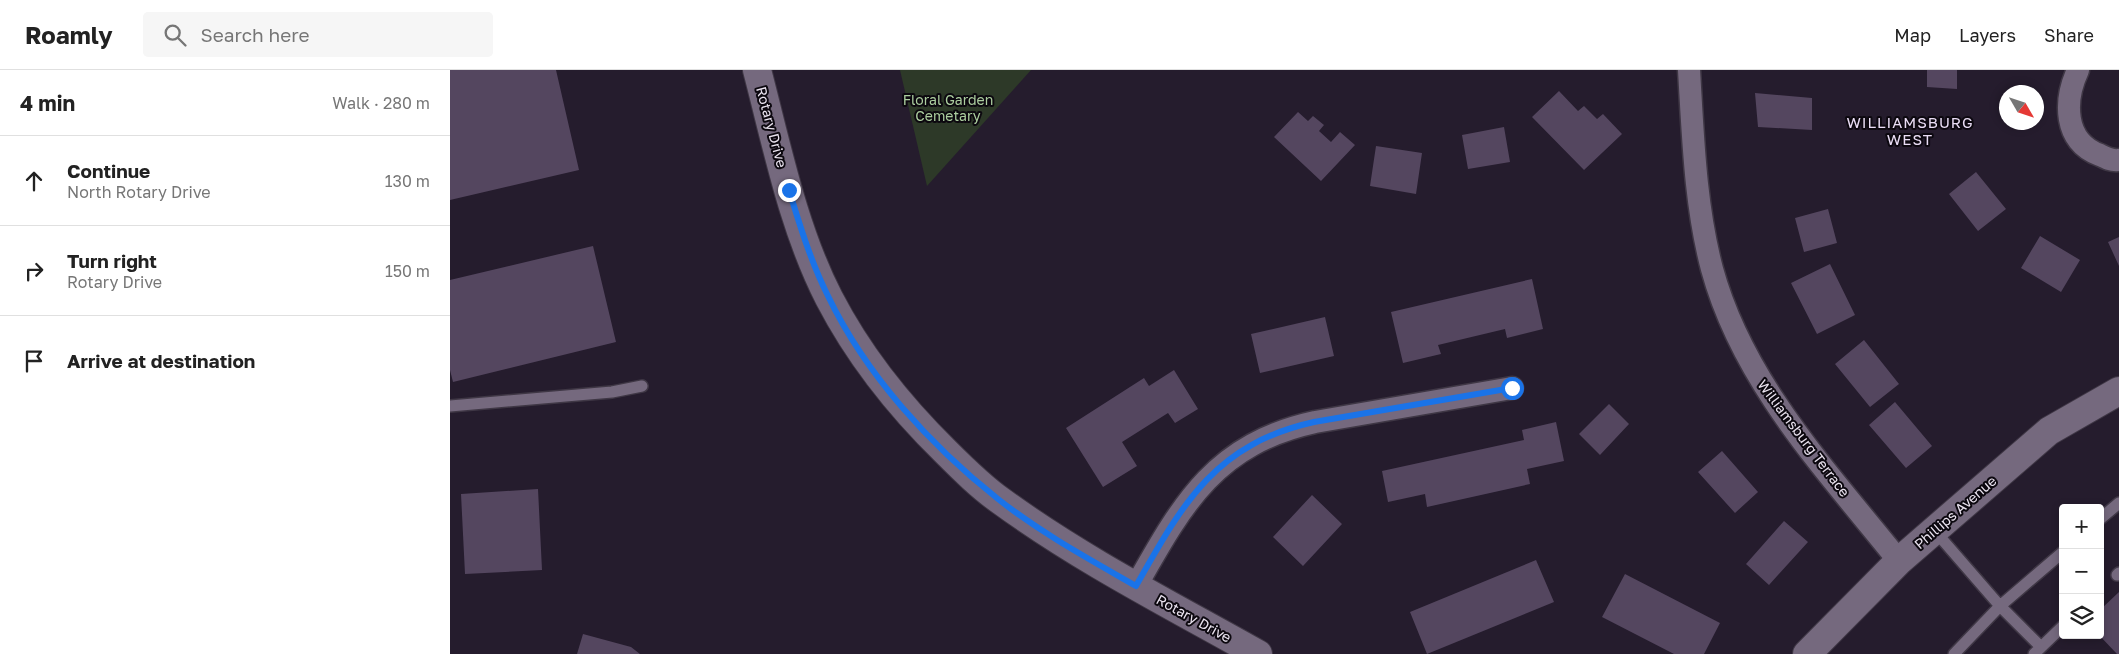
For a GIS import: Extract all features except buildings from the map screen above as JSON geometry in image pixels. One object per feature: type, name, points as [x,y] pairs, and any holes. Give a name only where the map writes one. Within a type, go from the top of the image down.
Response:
[{"type":"street","name":"Rotary Drive","points":[[758,70],[789,190],[807,245],[828,296],[872,368],[923,429],[999,500],[1075,552],[1258,654]]},
{"type":"street","name":"Williamsburg Terrace","points":[[1689,70],[1698,192],[1712,269],[1728,317],[1756,374],[1795,432],[1899,560]]},
{"type":"street","points":[[2078,70],[2072,84],[2068,116],[2076,139],[2094,153],[2119,160]]},
{"type":"street","points":[[1136,586],[1166,532],[1204,481],[1228,460],[1250,446],[1287,428],[1314,422],[1512,388]]},
{"type":"street","name":"Phillips Avenue","points":[[1807,654],[1899,560],[2049,431],[2119,391]]},
{"type":"lane","points":[[450,406],[612,392],[642,386]]},
{"type":"lane","points":[[2104,516],[2119,503]]},
{"type":"lane","points":[[1934,530],[2037,650],[2059,630]]},
{"type":"lane","points":[[1954,654],[2000,606],[2059,555]]},
{"type":"green space","name":"Floral Garden Cemetary","points":[[900,70],[1031,70],[927,186]]},
{"type":"district","name":"WILLIAMSBURG WEST","points":[[1910,130]]},
{"type":"route","points":[[789,190],[807,245],[828,296],[842,321],[888,390],[923,429],[999,500],[1075,552],[1136,586],[1166,532],[1204,481],[1228,460],[1250,446],[1287,428],[1314,422],[1512,388]]}]
